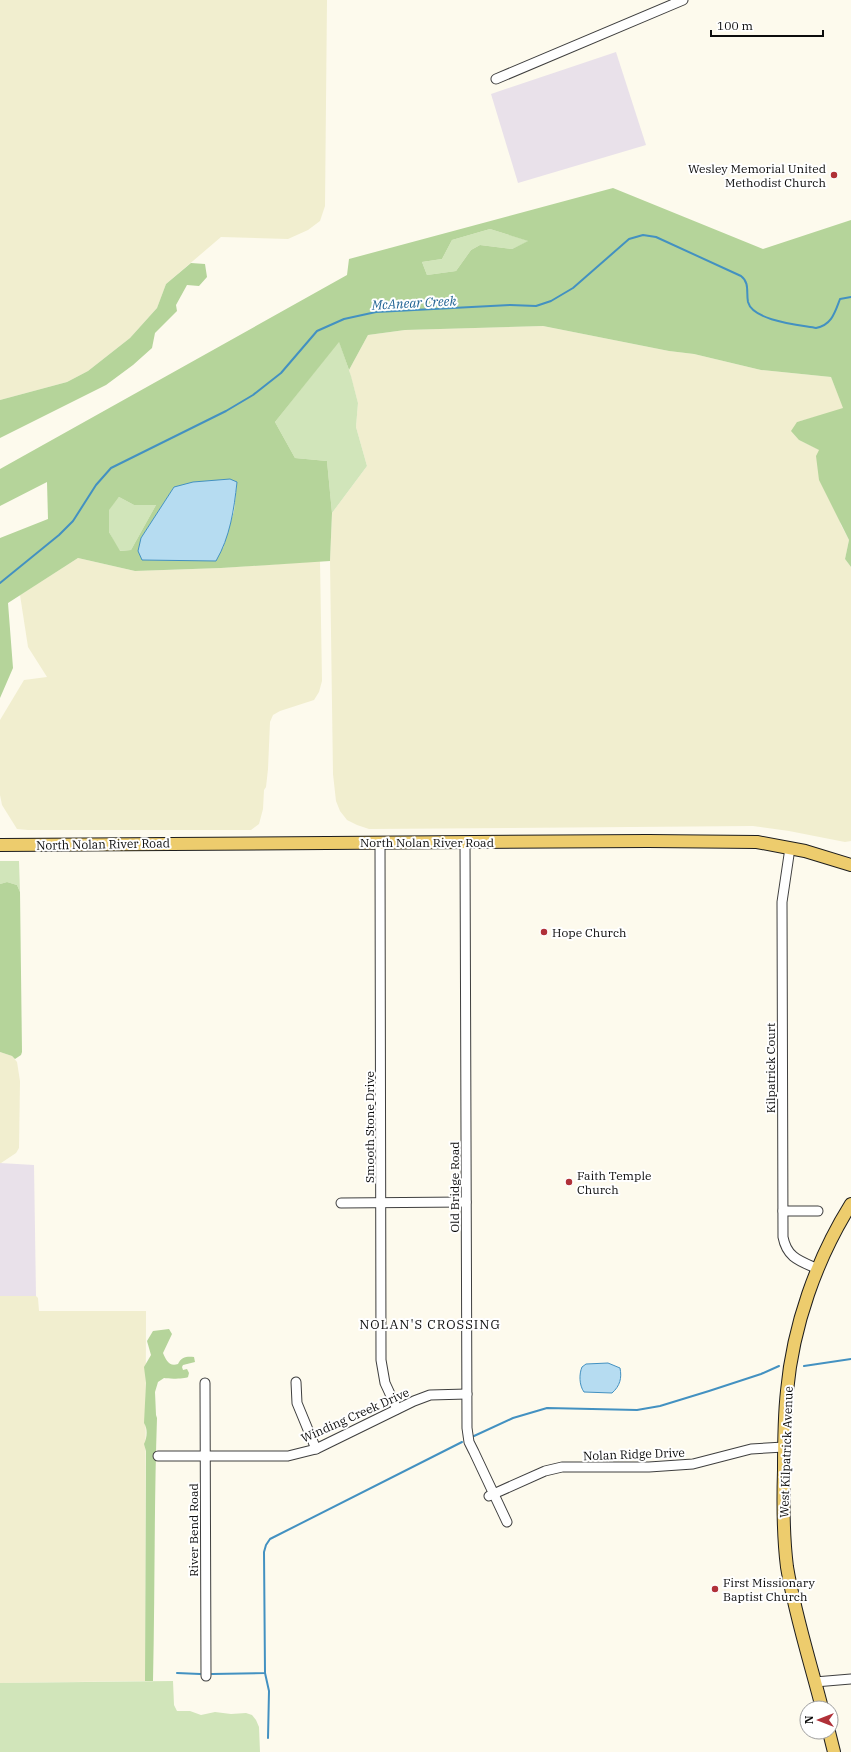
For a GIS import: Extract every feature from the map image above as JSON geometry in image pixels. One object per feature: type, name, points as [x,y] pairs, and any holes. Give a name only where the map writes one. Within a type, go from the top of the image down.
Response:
[{"type":"main road","name":"North Nolan River Road","points":[[0,845],[380,842],[757,842],[818,854],[851,865]]},
{"type":"main road","name":"West Kilpatrick Avenue","points":[[820,1700],[799,1623],[787,1566],[784,1518],[786,1392],[798,1327],[818,1269],[838,1226],[851,1204]]},
{"type":"main road","points":[[831,1740],[834,1752]]},
{"type":"street","points":[[496,79],[683,0]]},
{"type":"street","name":"Smooth Stone Drive","points":[[380,842],[381,1360],[385,1383],[396,1409]]},
{"type":"street","name":"Old Bridge Road","points":[[465,842],[468,1436],[491,1495],[507,1522]]},
{"type":"street","name":"Kilpatrick Court","points":[[790,848],[782,902],[783,1237],[787,1251],[800,1261],[818,1269]]},
{"type":"street","points":[[341,1203],[466,1202]]},
{"type":"street","points":[[783,1211],[818,1211]]},
{"type":"street","points":[[296,1382],[297,1403],[316,1449]]},
{"type":"street","name":"River Bend Road","points":[[205,1383],[206,1676]]},
{"type":"street","name":"Winding Creek Drive","points":[[158,1456],[288,1456],[316,1449],[396,1409],[430,1395],[467,1394]]},
{"type":"street","name":"Nolan Ridge Drive","points":[[491,1495],[545,1471],[562,1467],[649,1467],[693,1464],[751,1449],[784,1447]]},
{"type":"street","points":[[815,1682],[851,1679]]},
{"type":"shaded area","points":[[0,0],[327,0],[325,206],[320,221],[308,230],[288,239],[221,237],[166,284],[157,308],[130,338],[88,371],[67,382],[0,400]]},
{"type":"shaded area","points":[[616,52],[646,145],[518,183],[491,94]]},
{"type":"shaded area","points":[[543,326],[669,351],[694,354],[761,370],[831,377],[844,409],[797,422],[799,440],[820,450],[841,525],[849,540],[845,559],[851,567],[851,841],[845,842],[789,831],[753,826],[369,829],[347,820],[340,811],[336,801],[333,774],[330,561],[332,513],[367,466],[356,427],[358,403],[349,370],[368,335],[405,330]]},
{"type":"shaded area","points":[[78,558],[135,571],[221,568],[320,561],[322,681],[319,692],[314,700],[280,711],[273,715],[270,722],[268,769],[266,787],[264,790],[263,809],[259,824],[251,830],[17,829],[2,805],[0,795],[0,720],[24,680],[47,677],[28,647],[20,595]]},
{"type":"shaded area","points":[[0,1052],[12,1056],[17,1062],[20,1081],[19,1148],[16,1153],[1,1163],[0,1163]]},
{"type":"shaded area","points":[[0,1163],[34,1165],[36,1296],[0,1296]]},
{"type":"shaded area","points":[[0,1296],[36,1296],[38,1298],[39,1311],[146,1311],[145,1681],[0,1683]]},
{"type":"green space","points":[[613,188],[763,249],[851,220],[851,567],[845,559],[849,540],[819,480],[816,456],[819,450],[799,440],[791,431],[797,422],[843,408],[831,377],[761,370],[694,354],[669,351],[543,326],[405,330],[368,335],[349,370],[339,342],[275,422],[295,458],[327,461],[332,513],[330,561],[221,568],[135,571],[78,558],[8,603],[13,668],[0,698],[0,538],[48,519],[47,482],[0,506],[0,469],[347,275],[349,259]],"holes":[[[490,229],[528,241],[512,249],[480,245],[471,250],[456,271],[427,275],[422,262],[442,259],[452,240]],[[237,482],[234,511],[223,548],[141,538],[174,487]],[[119,497],[134,505],[156,505],[131,550],[120,551],[109,532],[109,510]]]},
{"type":"green space","points":[[490,229],[529,241],[512,249],[480,245],[471,250],[456,271],[427,275],[422,262],[442,259],[452,240]]},
{"type":"green space","points":[[191,263],[205,264],[207,277],[199,286],[187,285],[176,305],[177,311],[155,333],[152,348],[133,365],[106,385],[0,438],[0,400],[67,382],[88,371],[130,338],[157,308],[166,284]]},
{"type":"green space","points":[[339,341],[351,376],[358,403],[356,427],[367,466],[332,513],[327,461],[295,458],[275,422]]},
{"type":"green space","points":[[119,497],[134,505],[156,505],[131,550],[119,551],[109,532],[109,509]]},
{"type":"green space","points":[[0,861],[19,861],[20,892],[17,885],[7,882],[0,884]]},
{"type":"green space","points":[[7,882],[17,885],[20,892],[22,1052],[21,1055],[15,1059],[12,1056],[0,1052],[0,884]]},
{"type":"green space","points":[[169,1329],[172,1334],[163,1353],[170,1364],[178,1364],[181,1360],[187,1357],[194,1357],[195,1362],[183,1365],[182,1367],[183,1370],[187,1369],[189,1373],[188,1377],[176,1379],[164,1378],[158,1382],[155,1392],[157,1418],[153,1681],[145,1681],[146,1451],[144,1444],[147,1434],[144,1423],[146,1383],[144,1367],[151,1355],[147,1341],[153,1331]]},
{"type":"green space","points":[[173,1681],[174,1705],[177,1711],[190,1711],[201,1715],[215,1712],[231,1714],[246,1713],[252,1715],[259,1727],[260,1752],[0,1752],[0,1683]]},
{"type":"water","points":[[230,479],[237,482],[233,513],[225,542],[216,561],[142,560],[138,551],[141,538],[174,487],[193,482]]},
{"type":"water","points":[[608,1363],[620,1368],[620,1382],[617,1388],[612,1393],[584,1392],[580,1380],[582,1367],[586,1364]]},
{"type":"waterway","name":"McAnear Creek","points":[[0,583],[59,535],[73,521],[96,485],[111,468],[226,411],[253,395],[281,373],[317,331],[344,319],[376,312],[510,305],[536,306],[551,301],[573,288],[629,239],[643,235],[656,237],[741,276],[747,285],[748,302],[758,314],[767,318],[816,328],[826,324],[829,321],[840,299],[851,297]]},
{"type":"waterway","points":[[804,1366],[851,1359]]},
{"type":"waterway","points":[[474,1436],[513,1418],[547,1408],[637,1410],[660,1406],[761,1374],[779,1366]]},
{"type":"waterway","points":[[212,1674],[265,1673],[264,1552],[270,1539],[462,1442]]},
{"type":"waterway","points":[[177,1673],[200,1674]]},
{"type":"waterway","points":[[265,1673],[269,1691],[268,1738]]},
{"type":"place","name":"Wesley Memorial United Methodist Church","points":[[834,175]]},
{"type":"place","name":"Hope Church","points":[[544,932]]},
{"type":"place","name":"Faith Temple Church","points":[[569,1182]]},
{"type":"place","name":"First Missionary Baptist Church","points":[[715,1589]]},
{"type":"district","name":"NOLAN'S CROSSING","points":[[430,1324]]}]
